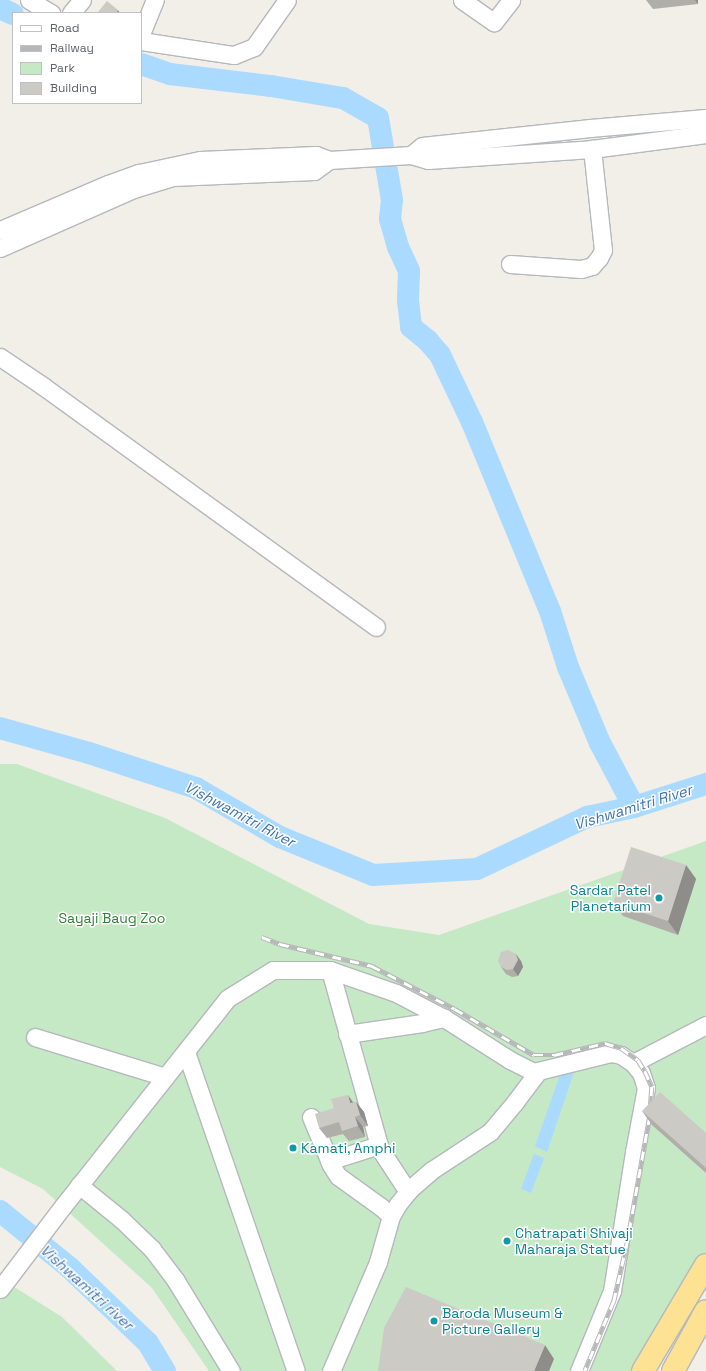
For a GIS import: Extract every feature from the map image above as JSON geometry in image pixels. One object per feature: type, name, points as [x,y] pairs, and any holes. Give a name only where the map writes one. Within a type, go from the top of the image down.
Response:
[{"type":"highway","points":[[643,1371],[706,1265]]},
{"type":"highway","points":[[674,1371],[706,1310]]},
{"type":"street","points":[[72,12],[82,0]]},
{"type":"street","points":[[142,31],[154,0]]},
{"type":"street","points":[[142,41],[234,55],[254,47],[287,0]]},
{"type":"street","points":[[462,0],[494,22],[511,0]]},
{"type":"street","points":[[33,1],[50,12]]},
{"type":"street","points":[[411,155],[422,146],[590,128],[706,118]]},
{"type":"street","points":[[0,230],[139,173],[200,160],[316,155],[329,160],[411,155],[428,160],[592,149],[706,134]]},
{"type":"street","points":[[510,264],[581,269],[592,266],[599,258],[602,250],[592,149]]},
{"type":"street","points":[[0,248],[134,189],[173,177],[314,171],[329,160]]},
{"type":"street","points":[[61,204],[66,220]]},
{"type":"street","points":[[0,357],[43,386],[376,627]]},
{"type":"street","points":[[4,1284],[79,1185],[228,998],[273,970],[330,970],[396,993],[444,1018],[510,1060],[534,1072],[610,1053],[621,1055],[633,1063],[641,1073],[646,1088],[634,1152],[612,1291],[579,1371]]},
{"type":"street","points":[[330,970],[379,1145],[394,1172],[408,1192]]},
{"type":"street","points":[[347,1034],[422,1023],[444,1018]]},
{"type":"street","points":[[633,1063],[706,1025]]},
{"type":"street","points":[[35,1037],[165,1077]]},
{"type":"street","points":[[186,1052],[296,1371]]},
{"type":"street","points":[[331,1371],[378,1262],[392,1216],[398,1204],[408,1192],[432,1170],[490,1132],[545,1070]]},
{"type":"street","points":[[311,1117],[329,1161],[338,1176],[392,1216]]},
{"type":"street","points":[[329,1161],[379,1145]]},
{"type":"street","points":[[79,1185],[122,1220],[152,1248],[176,1281],[231,1371]]},
{"type":"green space","name":"Sayaji Baug Zoo","points":[[0,764],[17,764],[165,818],[369,924],[439,935],[706,841],[706,1254],[632,1371],[209,1371],[152,1288],[43,1189],[0,1167]]},
{"type":"green space","points":[[0,1278],[62,1317],[117,1371],[0,1371]]},
{"type":"water","points":[[574,1072],[547,1152],[535,1146],[560,1075],[562,1073]]},
{"type":"water","points":[[534,1154],[544,1158],[531,1193],[521,1189]]},
{"type":"building","points":[[107,1],[118,10],[117,12],[98,12]]},
{"type":"building","name":"Sardar Patel Planetarium","points":[[631,847],[686,865],[668,921],[613,903]]},
{"type":"building","points":[[508,950],[516,954],[518,960],[513,969],[507,970],[501,967],[498,961],[501,952]]},
{"type":"building","points":[[660,1092],[706,1133],[706,1168],[642,1111]]},
{"type":"building","points":[[348,1095],[350,1103],[356,1102],[360,1115],[355,1117],[358,1126],[342,1131],[339,1122],[319,1128],[315,1114],[334,1108],[331,1099]]},
{"type":"building","name":"Baroda Museum & Picture Gallery","points":[[406,1287],[545,1345],[534,1371],[378,1371],[384,1328]]},
{"type":"waterway","points":[[0,8],[12,14]]},
{"type":"waterway","points":[[142,64],[170,74],[271,86],[343,98],[378,118],[392,200],[390,219],[398,247],[409,271],[408,301],[411,327],[428,341],[440,355],[472,422],[550,611],[568,667],[600,743],[634,807]]},
{"type":"waterway","name":"Vishwamitri River","points":[[0,728],[89,753],[196,788],[280,837],[373,875],[477,869],[587,817],[634,807],[706,784]]},
{"type":"waterway","name":"Vishwamitri river","points":[[0,1211],[70,1268],[148,1343],[165,1371]]},
{"type":"railway","points":[[262,937],[280,944],[372,966],[455,1009],[534,1055],[554,1055],[605,1043],[621,1048],[638,1060],[652,1087],[650,1116],[628,1240],[614,1301],[585,1371]]},
{"type":"place","name":"Sardar Patel Planetarium","points":[[659,898]]},
{"type":"place","name":"Kamati, Amphi","points":[[293,1148]]},
{"type":"place","name":"Chatrapati Shivaji Maharaja Statue","points":[[507,1241]]},
{"type":"place","name":"Baroda Museum & Picture Gallery","points":[[434,1321]]}]
